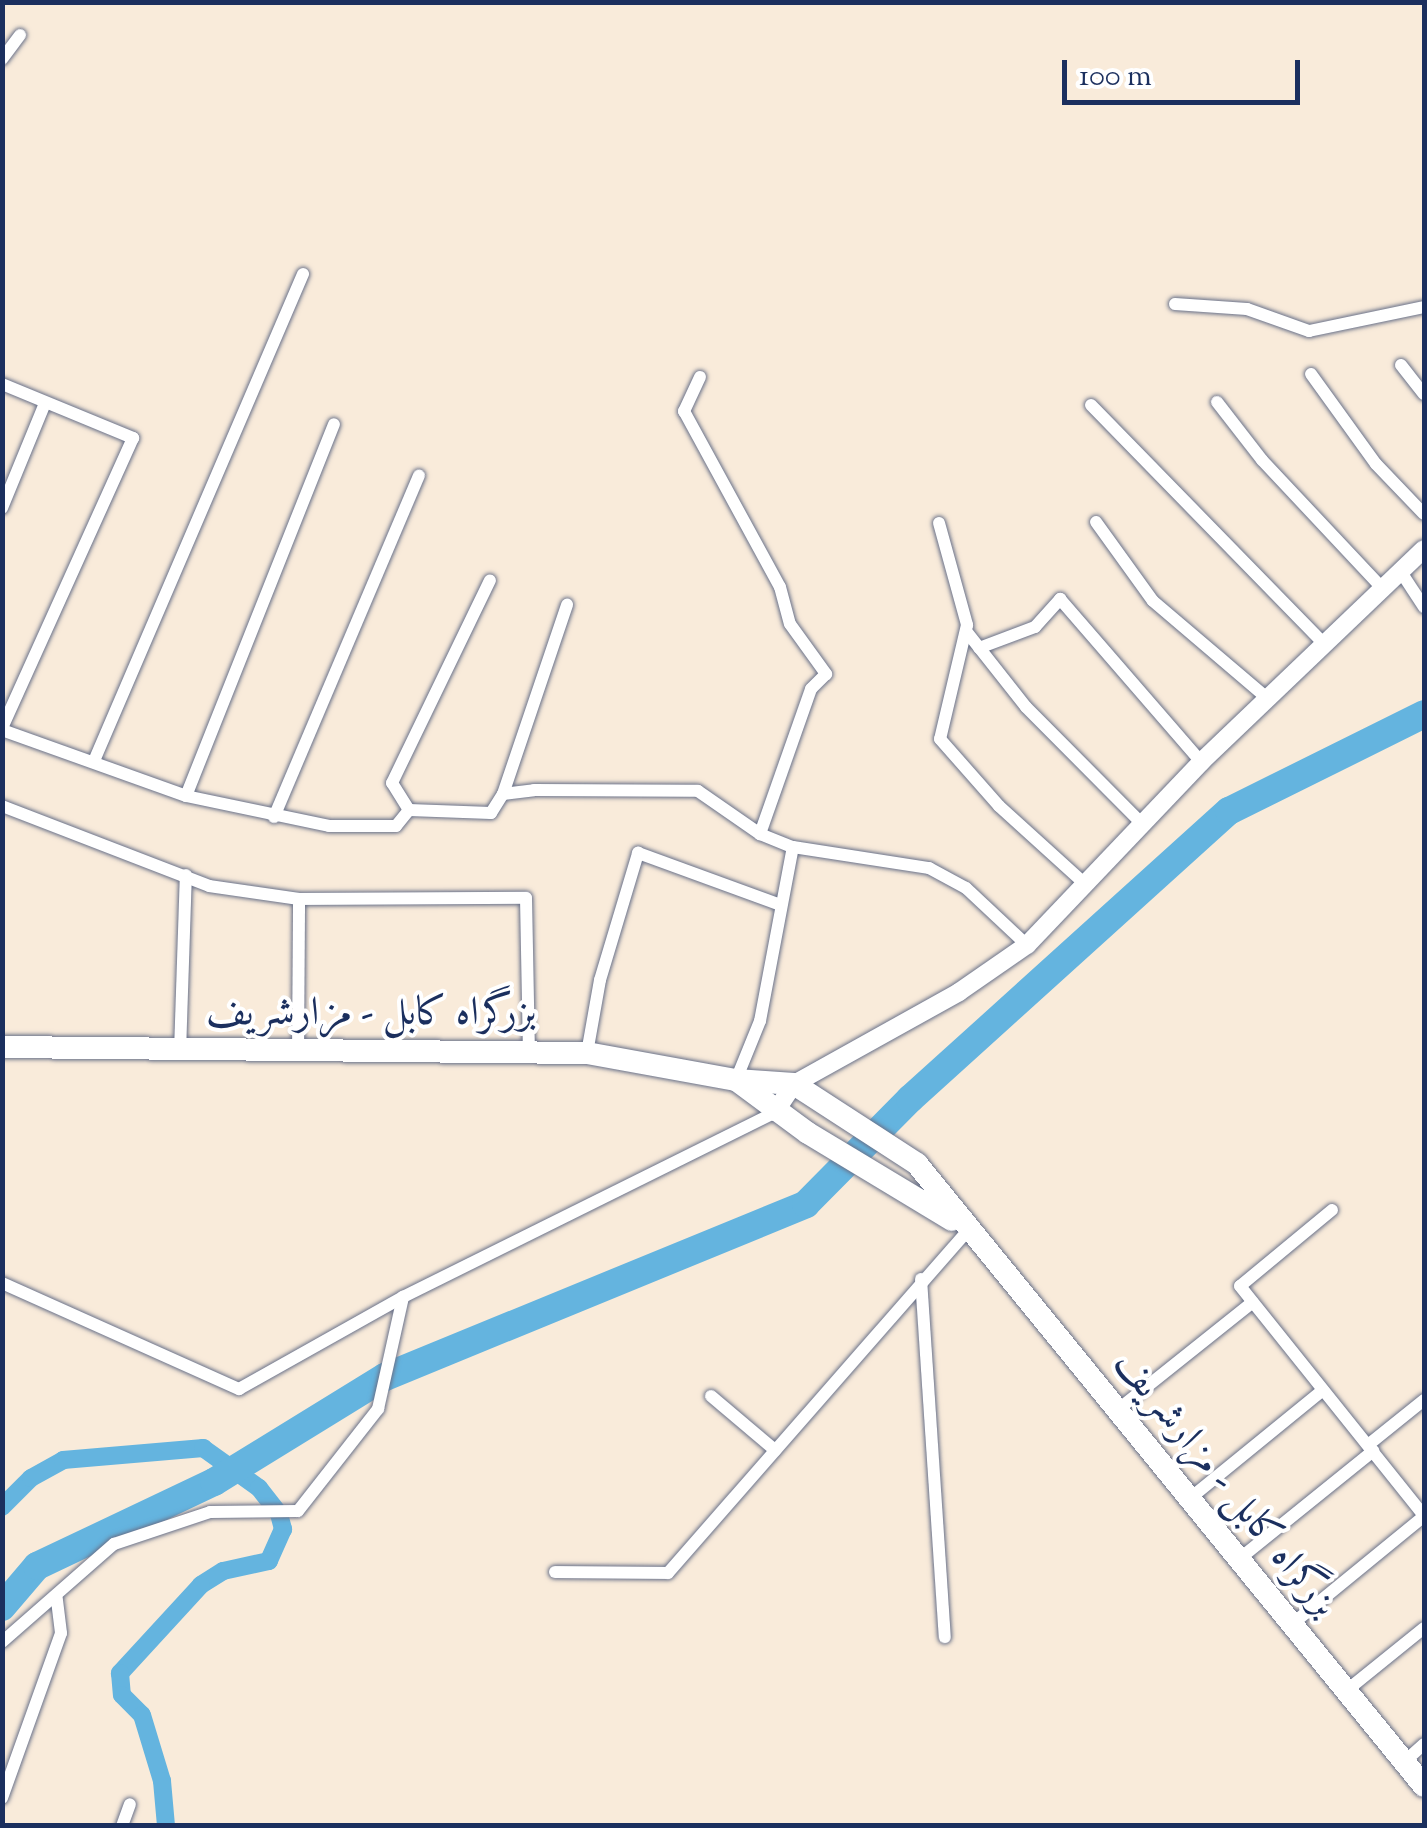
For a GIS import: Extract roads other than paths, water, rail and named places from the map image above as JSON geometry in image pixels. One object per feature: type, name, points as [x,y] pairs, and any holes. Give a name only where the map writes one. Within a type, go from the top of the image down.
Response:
[{"type":"highway","name":"بزرگراه کابل - مزارشریف","points":[[2,1047],[180,1052],[587,1053],[804,1089],[917,1164],[1115,1412],[1424,1786]]},
{"type":"highway","name":"بزرگراه کابل - مزارشریف","points":[[736,1080],[808,1133],[968,1230]]},
{"type":"street","points":[[2,60],[20,36]]},
{"type":"street","points":[[94,760],[303,274]]},
{"type":"street","points":[[1175,304],[1247,309],[1309,332],[1424,307]]},
{"type":"street","points":[[1401,365],[1424,394]]},
{"type":"street","points":[[1311,374],[1376,464],[1424,514]]},
{"type":"street","points":[[700,378],[684,411],[755,537],[790,624],[826,674],[811,689],[760,834]]},
{"type":"street","points":[[2,384],[134,438],[2,729],[186,796],[274,817],[396,826],[409,810]]},
{"type":"street","points":[[1217,402],[1262,460],[1383,588]]},
{"type":"street","points":[[2,508],[45,404]]},
{"type":"street","points":[[1091,405],[1325,645]]},
{"type":"street","points":[[186,796],[334,424]]},
{"type":"street","points":[[274,817],[419,476]]},
{"type":"street","points":[[939,522],[966,631],[1026,707],[1142,824]]},
{"type":"street","points":[[1096,522],[1153,600],[1268,699]]},
{"type":"street","points":[[2,1283],[239,1389],[403,1297],[776,1112],[804,1089],[1027,945],[1201,762],[1424,549]]},
{"type":"street","points":[[1401,572],[1424,608]]},
{"type":"street","points":[[409,810],[392,784],[490,580]]},
{"type":"street","points":[[980,648],[1035,627],[1060,599],[1201,762]]},
{"type":"street","points":[[409,810],[491,813],[503,794],[567,604]]},
{"type":"street","points":[[966,631],[940,739],[999,806],[1086,884]]},
{"type":"street","points":[[503,794],[698,792],[760,834],[793,847],[929,868],[966,888],[1027,945]]},
{"type":"street","points":[[2,806],[209,886],[299,899],[526,898],[528,1053]]},
{"type":"street","points":[[736,1080],[760,1020],[793,847]]},
{"type":"street","points":[[587,1053],[600,980],[638,853],[781,905]]},
{"type":"street","points":[[180,1052],[186,875]]},
{"type":"street","points":[[298,1053],[299,899]]},
{"type":"street","points":[[1291,1625],[1424,1516],[1240,1283],[1332,1210]]},
{"type":"street","points":[[555,1572],[668,1573],[968,1230]]},
{"type":"street","points":[[921,1280],[946,1637]]},
{"type":"street","points":[[2,1642],[57,1598],[114,1544],[210,1512],[298,1511],[378,1409],[403,1297]]},
{"type":"street","points":[[1115,1412],[1252,1302]]},
{"type":"street","points":[[1188,1500],[1323,1390]]},
{"type":"street","points":[[711,1396],[775,1450]]},
{"type":"street","points":[[1238,1560],[1424,1400]]},
{"type":"street","points":[[2,1798],[61,1634],[57,1598]]},
{"type":"street","points":[[1346,1692],[1424,1628]]},
{"type":"street","points":[[1404,1762],[1424,1744]]},
{"type":"street","points":[[122,1826],[130,1804]]},
{"type":"waterway","points":[[2,1607],[37,1566],[214,1482],[385,1377],[806,1204],[910,1099],[1229,811],[1424,714]]},
{"type":"waterway","points":[[2,1507],[31,1478],[63,1460],[203,1448],[259,1488],[279,1514],[283,1529],[269,1561],[223,1571],[201,1585],[120,1673],[122,1695],[142,1715],[162,1781],[166,1826]]}]
